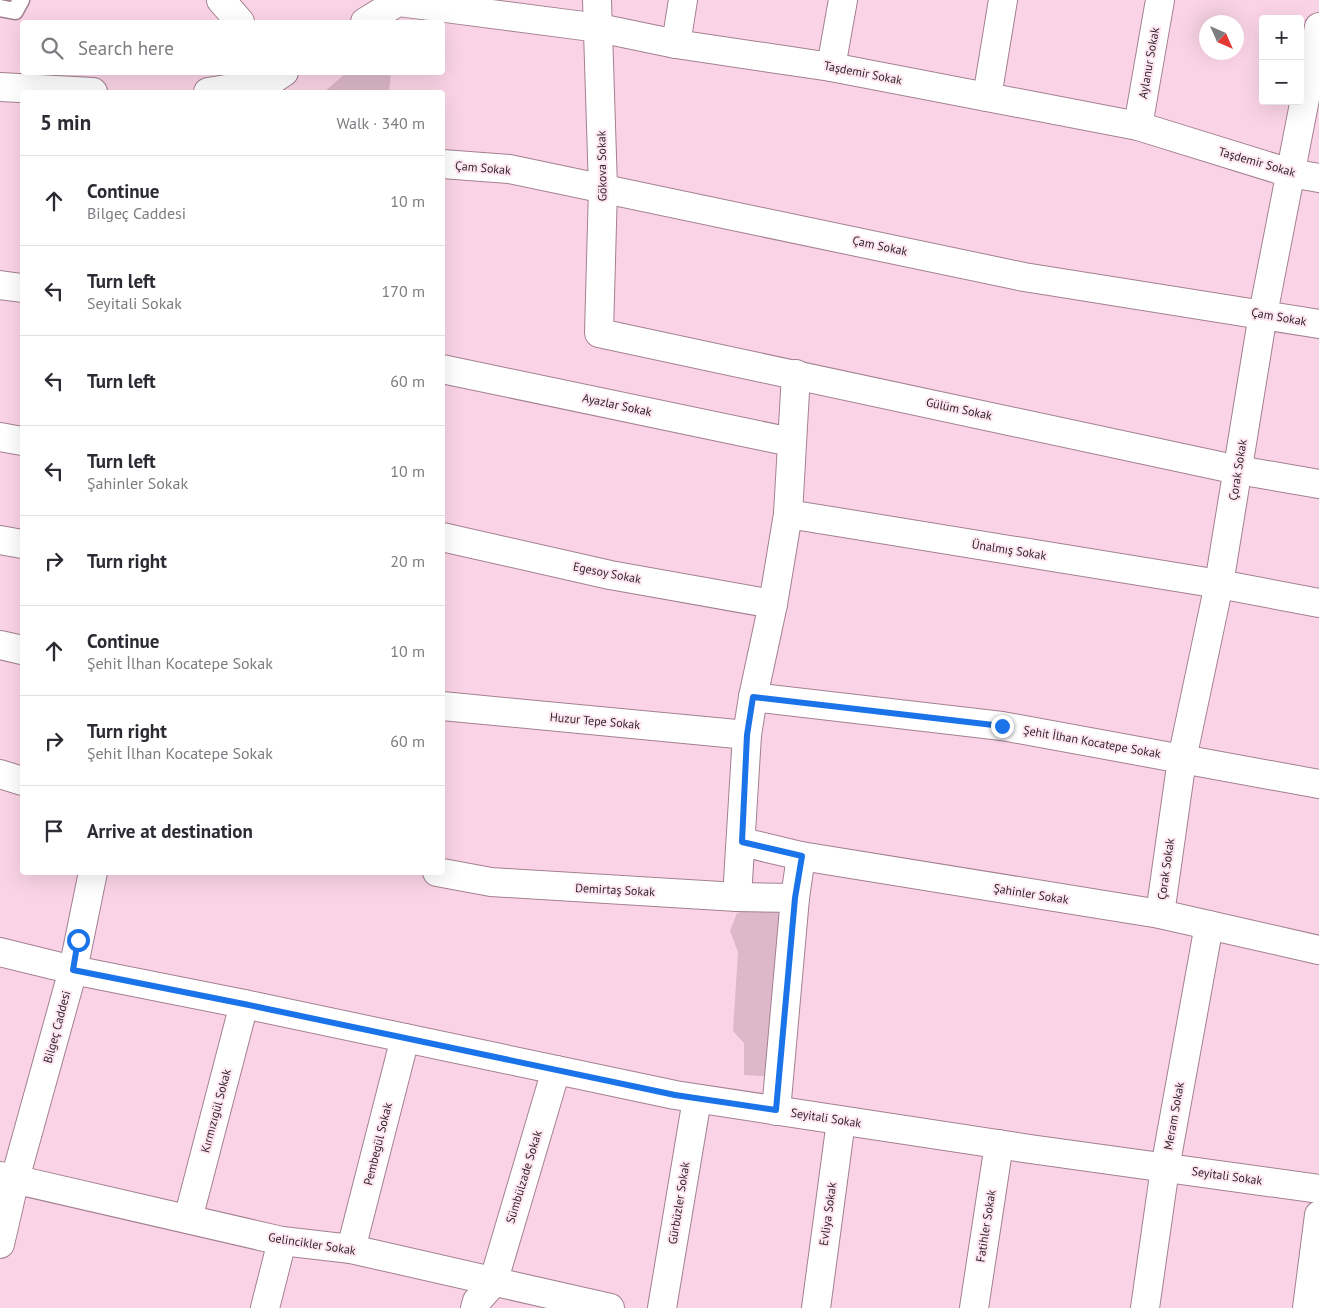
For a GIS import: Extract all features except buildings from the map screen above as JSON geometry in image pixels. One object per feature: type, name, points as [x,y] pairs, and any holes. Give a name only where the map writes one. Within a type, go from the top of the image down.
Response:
[{"type":"street","points":[[221,0],[238,20]]},
{"type":"street","name":"Gökova Sokak","points":[[597,0],[603,188],[599,333]]},
{"type":"street","points":[[676,44],[683,0]]},
{"type":"street","points":[[831,67],[843,0]]},
{"type":"street","points":[[987,97],[1003,0]]},
{"type":"street","name":"Aylanur Sokak","points":[[1138,126],[1160,0]]},
{"type":"street","points":[[368,20],[400,1]]},
{"type":"street","name":"Taşdemir Sokak","points":[[400,1],[599,28],[676,44],[831,67],[1138,126],[1290,173],[1319,178]]},
{"type":"street","name":"Çorak Sokak","points":[[1160,914],[1182,758],[1219,584],[1263,314],[1319,27]]},
{"type":"street","points":[[218,90],[271,80]]},
{"type":"street","points":[[0,86],[62,90]]},
{"type":"street","name":"Çam Sokak","points":[[445,164],[509,169],[1024,277],[1319,324]]},
{"type":"street","points":[[0,285],[20,288]]},
{"type":"street","name":"Gülüm Sokak","points":[[599,333],[1238,470],[1319,484]]},
{"type":"street","name":"Ayazlar Sokak","points":[[445,369],[791,442]]},
{"type":"street","points":[[738,897],[747,735],[753,697],[773,604],[788,514],[796,374]]},
{"type":"street","points":[[0,437],[20,441]]},
{"type":"street","name":"Ünalmış Sokak","points":[[788,514],[1219,584],[1319,603]]},
{"type":"street","name":"Egesoy Sokak","points":[[445,538],[610,575],[773,604]]},
{"type":"street","points":[[0,540],[20,544]]},
{"type":"street","points":[[0,646],[20,650]]},
{"type":"street","name":"Şehit İlhan Kocatepe Sokak","points":[[753,697],[1002,726],[1319,784]]},
{"type":"street","name":"Huzur Tepe Sokak","points":[[445,706],[747,735]]},
{"type":"street","points":[[0,774],[20,780]]},
{"type":"street","name":"Şahinler Sokak","points":[[742,842],[802,856],[1160,914],[1319,950]]},
{"type":"street","points":[[776,1110],[795,898],[802,856]]},
{"type":"street","name":"Demirtaş Sokak","points":[[445,874],[491,882],[738,897],[795,898]]},
{"type":"street","name":"Bilgeç Caddesi","points":[[0,1244],[8,1178],[73,970],[92,875]]},
{"type":"street","name":"Meram Sokak","points":[[1146,1308],[1165,1168],[1209,925]]},
{"type":"street","name":"Seyitali Sokak","points":[[0,952],[73,970],[696,1099],[1319,1189]]},
{"type":"street","name":"Kırmızıgül Sokak","points":[[188,1219],[244,1004]]},
{"type":"street","name":"Pembegül Sokak","points":[[351,1250],[405,1038]]},
{"type":"street","name":"Sümbülzade Sokak","points":[[492,1283],[556,1070]]},
{"type":"street","name":"Gürbüzler Sokak","points":[[662,1308],[696,1099]]},
{"type":"street","name":"Evliya Sokak","points":[[816,1308],[841,1121]]},
{"type":"street","name":"Fatihler Sokak","points":[[974,1308],[999,1144]]},
{"type":"street","name":"Gelincikler Sokak","points":[[8,1178],[282,1241],[351,1250],[610,1308]]},
{"type":"street","points":[[1307,1308],[1319,1215]]},
{"type":"street","points":[[265,1308],[282,1241]]},
{"type":"street","points":[[476,1308],[477,1301],[492,1283]]},
{"type":"lane","points":[[0,8],[14,11],[21,0]]},
{"type":"shaded area","points":[[344,75],[391,75],[389,90],[326,90]]},
{"type":"shaded area","points":[[765,905],[790,905],[774,1077],[744,1075],[744,1043],[733,1031],[738,952],[730,931],[737,913]]},
{"type":"route","points":[[78,940],[73,970],[675,1095],[776,1110],[795,898],[802,856],[742,842],[747,735],[753,697],[1002,726]]}]
